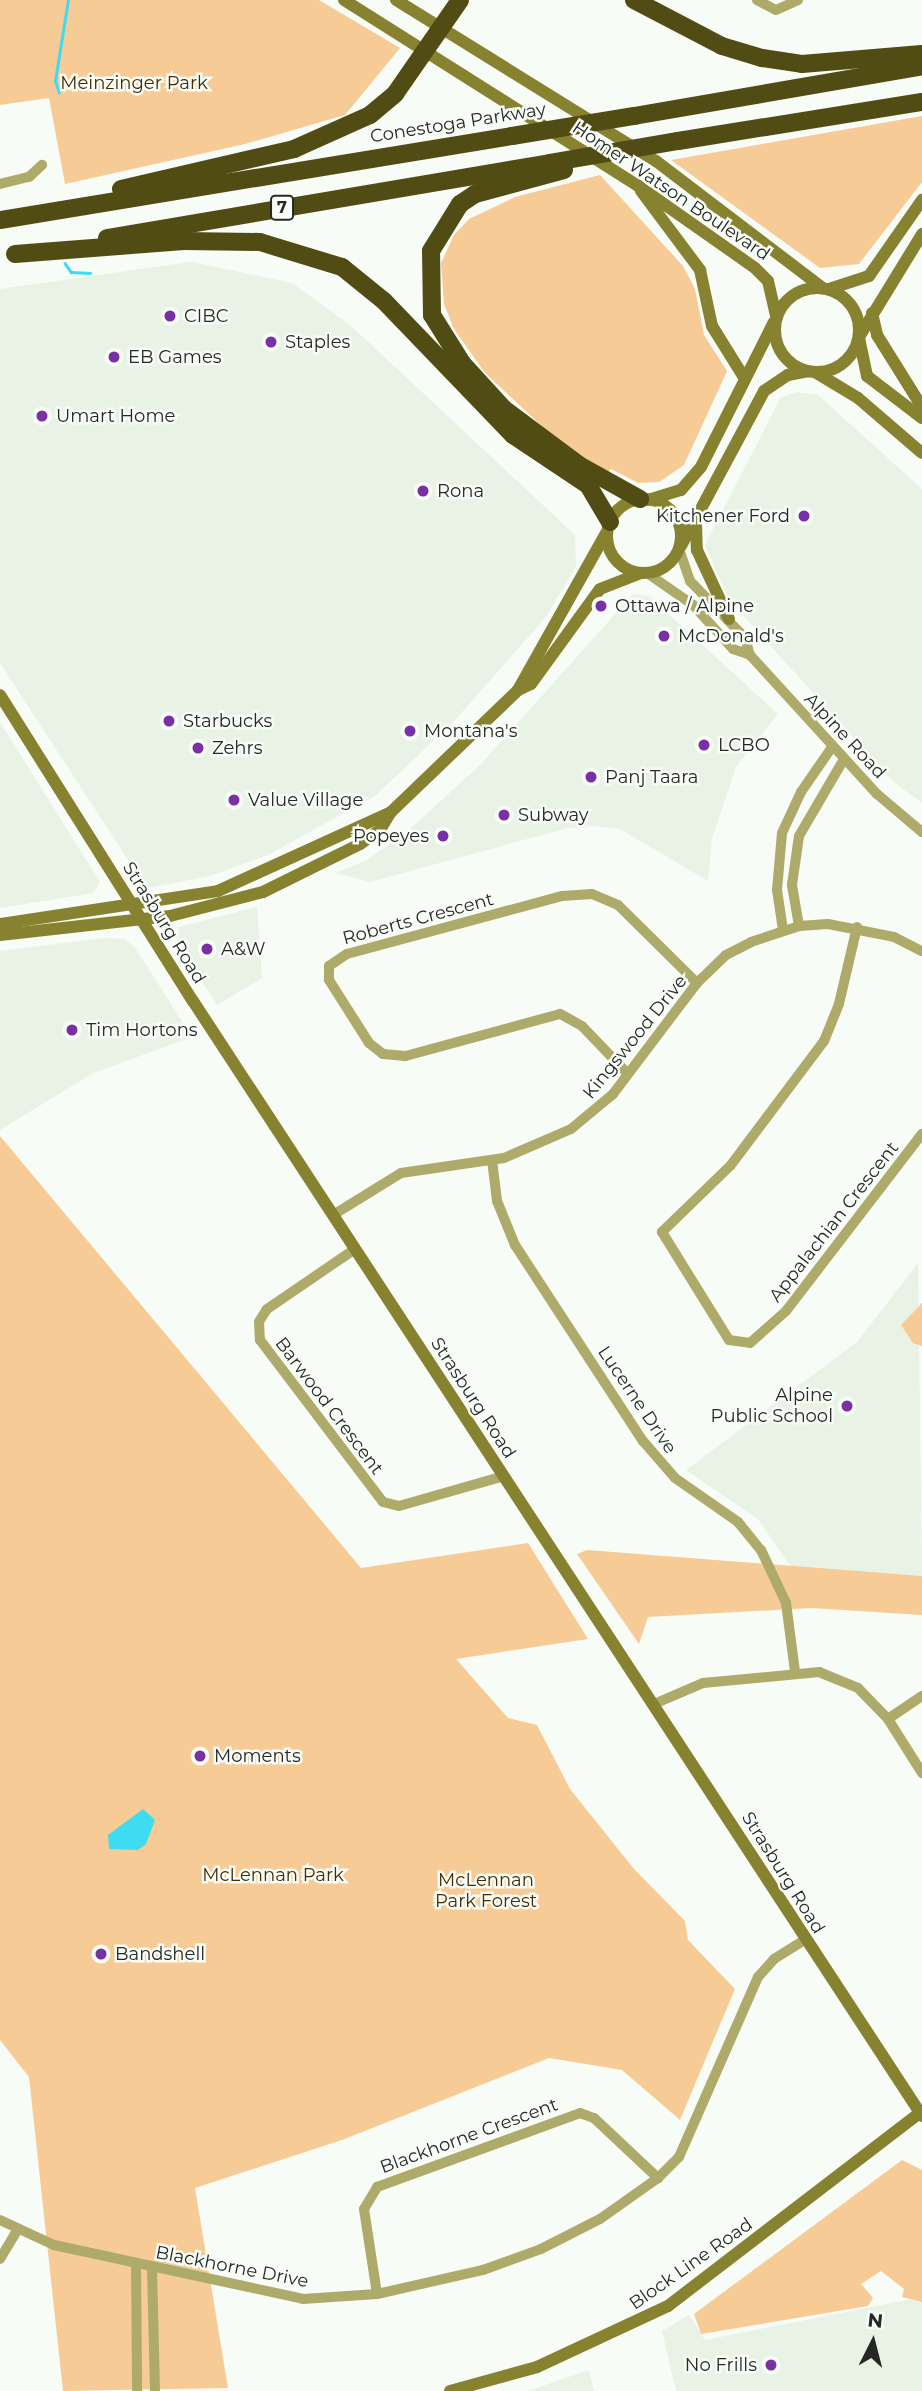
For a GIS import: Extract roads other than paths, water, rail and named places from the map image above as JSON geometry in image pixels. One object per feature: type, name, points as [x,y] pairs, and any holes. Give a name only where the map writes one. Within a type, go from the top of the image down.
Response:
[{"type":"highway","points":[[45,212],[72,200],[294,149],[340,131],[395,94],[418,47],[441,29],[460,0]]},
{"type":"highway","points":[[634,0],[722,46],[762,58],[802,64],[919,60]]},
{"type":"highway","name":"Conestoga Parkway","points":[[0,220],[634,116],[919,60]]},
{"type":"highway","name":"7","points":[[8,255],[556,166],[678,141],[922,102]]},
{"type":"highway","points":[[556,166],[475,194],[460,204],[430,251],[432,315],[462,363],[505,409],[579,466],[644,500]]},
{"type":"highway","points":[[8,255],[183,241],[260,242],[342,267],[384,302],[513,435],[588,485],[609,526]]},
{"type":"main road","name":"Homer Watson Boulevard","points":[[344,0],[637,185],[762,273],[776,317]]},
{"type":"main road","name":"Homer Watson Boulevard","points":[[396,0],[656,161],[826,289]]},
{"type":"main road","points":[[637,185],[700,270],[712,326],[746,379]]},
{"type":"main road","points":[[518,690],[622,506],[690,484],[776,317],[799,291],[826,289],[859,281],[880,266],[922,200]]},
{"type":"main road","points":[[0,935],[140,919],[263,892],[360,844],[380,830],[391,813],[552,660],[600,589],[667,565],[696,520],[764,391],[788,375],[841,364],[922,234]]},
{"type":"main road","points":[[826,289],[856,313],[867,376],[922,418]]},
{"type":"main road","points":[[872,313],[877,335],[922,407]]},
{"type":"main road","points":[[776,317],[781,353],[858,398],[922,453]]},
{"type":"main road","points":[[644,500],[675,516],[679,549]]},
{"type":"main road","points":[[696,520],[697,550],[729,619]]},
{"type":"main road","points":[[609,526],[612,555],[644,573]]},
{"type":"main road","name":"Strasburg Road","points":[[0,695],[131,906],[654,1704],[805,1940],[921,2113]]},
{"type":"main road","points":[[0,924],[218,891],[391,813]]},
{"type":"main road","name":"Block Line Road","points":[[450,2391],[480,2388],[628,2329],[668,2306],[921,2113]]},
{"type":"street","points":[[757,0],[776,10],[798,0]]},
{"type":"street","points":[[0,184],[29,177],[42,165]]},
{"type":"street","name":"Alpine Road","points":[[679,549],[690,581],[746,638],[750,655],[832,747],[922,832]]},
{"type":"street","name":"Alpine Road","points":[[644,573],[693,605],[733,649],[750,655]]},
{"type":"street","points":[[783,930],[777,872],[782,833],[795,804],[832,747]]},
{"type":"street","points":[[799,926],[793,874],[809,811],[844,759]]},
{"type":"street","points":[[795,804],[809,811]]},
{"type":"street","points":[[777,872],[793,874]]},
{"type":"street","name":"Roberts Crescent","points":[[628,1074],[582,1026],[560,1014],[405,1056],[383,1054],[369,1043],[329,980],[329,966],[361,950],[562,896],[592,894],[618,905],[697,984]]},
{"type":"street","name":"Kingswood Drive","points":[[333,1214],[401,1173],[492,1160],[525,1152],[571,1129],[628,1074],[697,984],[726,955],[783,930],[799,926],[857,927],[922,951]]},
{"type":"street","name":"Appalachian Crescent","points":[[857,927],[839,1004],[824,1041],[730,1166],[662,1232],[729,1340],[750,1343],[786,1311],[922,1134]]},
{"type":"street","name":"Lucerne Drive","points":[[492,1160],[497,1201],[515,1245],[643,1441],[675,1478],[738,1522],[766,1559],[786,1603],[795,1671]]},
{"type":"street","name":"Barwood Crescent","points":[[355,1249],[267,1309],[258,1322],[260,1340],[383,1502],[399,1506],[504,1476]]},
{"type":"street","points":[[654,1704],[703,1682],[795,1671],[840,1679],[858,1688],[888,1719],[922,1773]]},
{"type":"street","points":[[888,1719],[922,1696]]},
{"type":"street","name":"Blackhorne Drive","points":[[0,2220],[16,2232],[136,2264],[303,2299],[377,2294],[444,2281],[541,2249],[600,2219],[658,2178],[679,2157],[758,1977],[774,1959],[805,1940]]},
{"type":"street","name":"Blackhorne Crescent","points":[[377,2294],[365,2209],[377,2187],[580,2113],[600,2123],[658,2178]]},
{"type":"street","points":[[0,2259],[16,2232]]},
{"type":"street","points":[[136,2264],[137,2391]]},
{"type":"street","points":[[152,2268],[155,2391]]},
{"type":"water","points":[[143,1809],[155,1820],[146,1844],[138,1850],[109,1849],[108,1835]]},
{"type":"waterway","points":[[59,93],[55,81],[68,0]]},
{"type":"waterway","points":[[65,263],[71,272],[90,273]]},
{"type":"place","name":"CIBC","points":[[170,316]]},
{"type":"place","name":"Staples","points":[[271,342]]},
{"type":"place","name":"EB Games","points":[[114,357]]},
{"type":"place","name":"Umart Home","points":[[42,416]]},
{"type":"place","name":"Rona","points":[[423,491]]},
{"type":"place","name":"Kitchener Ford","points":[[804,516]]},
{"type":"place","name":"Ottawa / Alpine","points":[[601,606]]},
{"type":"place","name":"McDonald's","points":[[664,636]]},
{"type":"place","name":"Starbucks","points":[[169,721]]},
{"type":"place","name":"Montana's","points":[[410,731]]},
{"type":"place","name":"LCBO","points":[[704,745]]},
{"type":"place","name":"Zehrs","points":[[198,748]]},
{"type":"place","name":"Panj Taara","points":[[591,777]]},
{"type":"place","name":"Value Village","points":[[234,800]]},
{"type":"place","name":"Subway","points":[[504,815]]},
{"type":"place","name":"Popeyes","points":[[443,836]]},
{"type":"place","name":"A&W","points":[[207,949]]},
{"type":"place","name":"Tim Hortons","points":[[72,1030]]},
{"type":"place","name":"Alpine Public School","points":[[847,1406]]},
{"type":"place","name":"Moments","points":[[200,1756]]},
{"type":"place","name":"Bandshell","points":[[101,1954]]},
{"type":"place","name":"No Frills","points":[[771,2365]]},
{"type":"park label","name":"Meinzinger Park","points":[[134,83]]},
{"type":"park label","name":"McLennan Park","points":[[273,1875]]},
{"type":"park label","name":"McLennan Park Forest","points":[[486,1891]]}]
